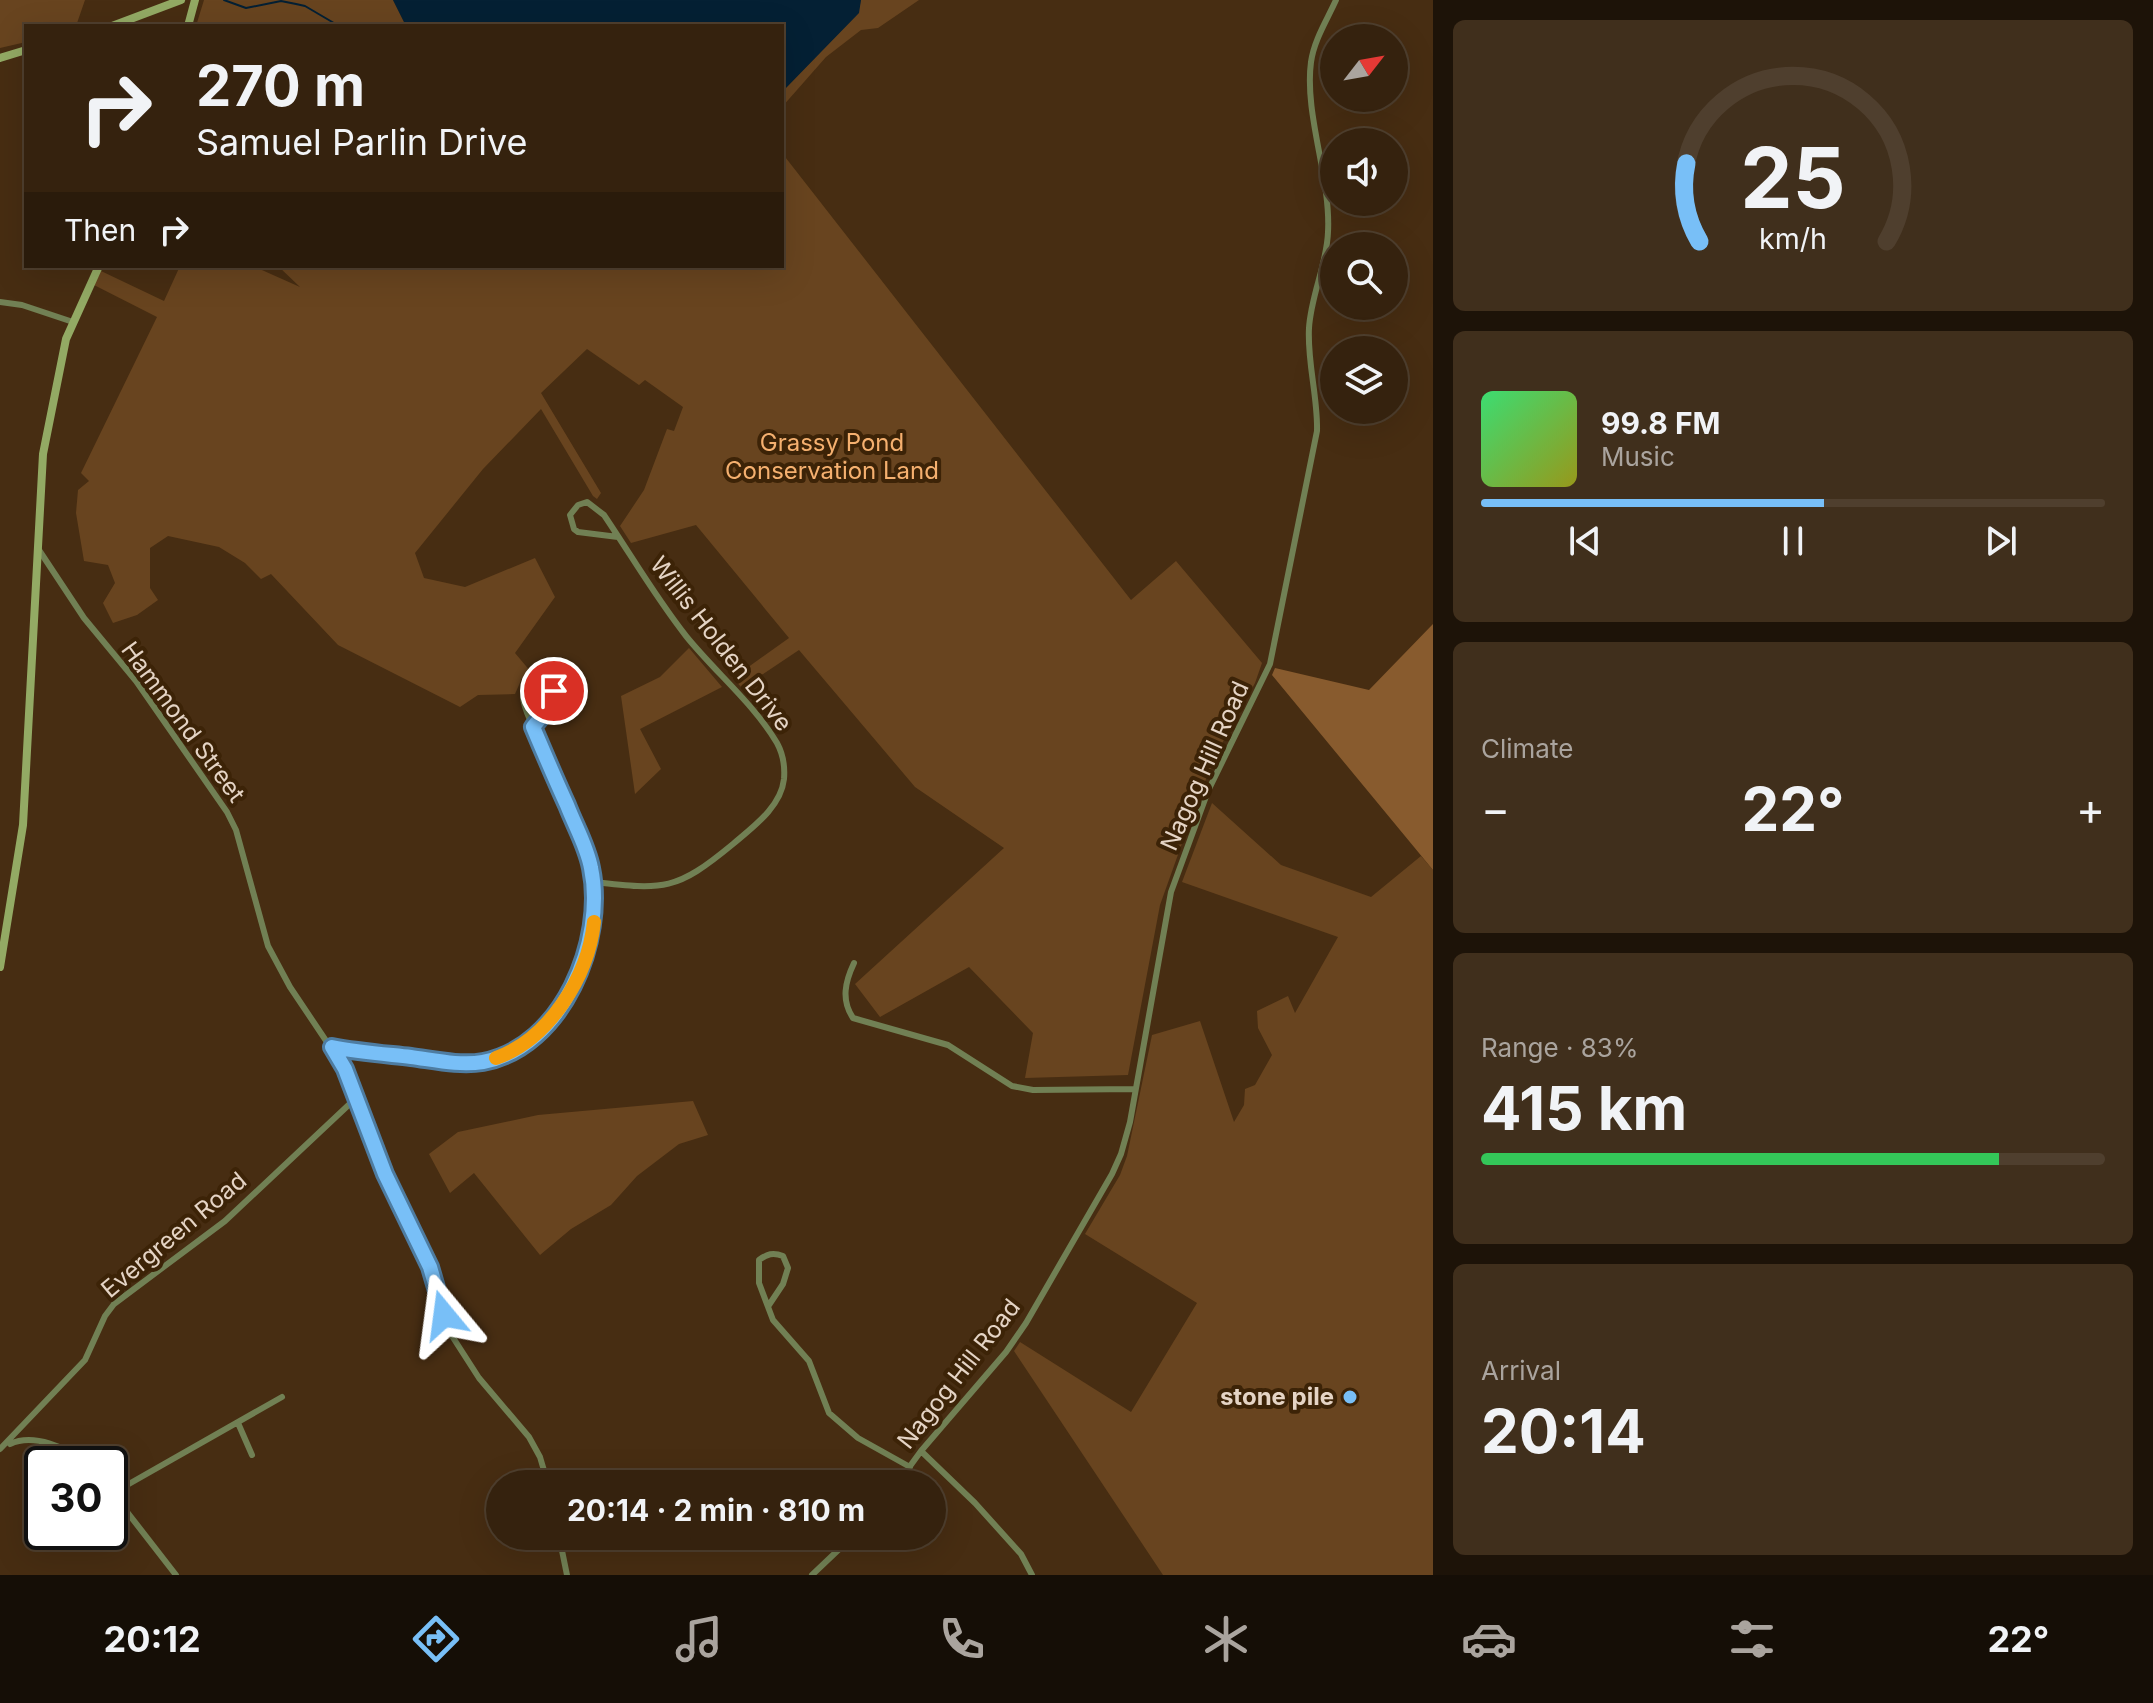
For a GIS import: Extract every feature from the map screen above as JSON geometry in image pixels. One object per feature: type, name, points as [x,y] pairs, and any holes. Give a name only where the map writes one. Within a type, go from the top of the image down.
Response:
[{"type":"street","points":[[117,24],[181,0]]},
{"type":"street","points":[[189,24],[195,0]]},
{"type":"street","name":"Nagog Hill Road","points":[[908,1470],[1006,1352],[1026,1323],[1121,1154],[1130,1122],[1171,892],[1208,791],[1270,664],[1317,431],[1310,315],[1328,235],[1311,65],[1317,39],[1336,0]]},
{"type":"street","points":[[0,58],[24,51]]},
{"type":"street","points":[[0,967],[23,825],[40,480],[48,423],[66,339],[98,268]]},
{"type":"street","points":[[0,302],[22,305],[73,322]]},
{"type":"street","name":"Willis Holden Drive","points":[[593,882],[637,887],[670,886],[685,880],[714,860],[761,819],[781,794],[784,776],[781,752],[767,729],[687,637],[604,515],[587,502],[578,505],[570,515],[570,521],[578,532],[618,537]]},
{"type":"street","name":"Hammond Street","points":[[37,547],[76,607],[136,681],[227,812],[244,856],[270,950],[298,1000],[332,1047],[356,1098],[385,1174],[430,1267],[452,1336],[479,1378],[529,1437],[544,1470]]},
{"type":"street","points":[[332,1047],[463,1063],[485,1062],[513,1052],[550,1020],[583,966],[593,927],[593,882],[583,841],[533,727],[522,698],[522,691],[538,678],[552,685],[554,697],[533,727]]},
{"type":"street","points":[[854,963],[845,992],[846,1008],[853,1018],[948,1045],[1012,1086],[1033,1090],[1135,1089]]},
{"type":"street","name":"Evergreen Road","points":[[3,1447],[85,1360],[105,1316],[114,1304],[225,1221],[356,1098]]},
{"type":"street","points":[[769,1305],[783,1284],[788,1268],[783,1256],[778,1254],[770,1254],[759,1260],[759,1283],[773,1320],[809,1361],[819,1392],[835,1421],[858,1438],[910,1467]]},
{"type":"street","points":[[128,1482],[282,1397]]},
{"type":"street","points":[[238,1423],[252,1455]]},
{"type":"street","points":[[3,1447],[27,1439],[54,1446]]},
{"type":"street","points":[[921,1451],[975,1503],[1021,1554],[1032,1575]]},
{"type":"street","points":[[128,1513],[176,1575]]},
{"type":"street","points":[[562,1550],[567,1575]]},
{"type":"street","points":[[812,1575],[838,1550]]},
{"type":"green space","points":[[0,0],[85,0],[77,24],[24,24],[24,42],[0,48]]},
{"type":"green space","points":[[204,0],[393,0],[405,24],[197,24]]},
{"type":"green space","points":[[861,0],[919,0],[878,28],[861,30],[826,57],[784,105],[784,90],[858,13]]},
{"type":"green space","name":"Grassy Pond Conservation Land","points":[[784,156],[1131,600],[1176,561],[1262,663],[1200,793],[1160,905],[1128,1075],[1025,1078],[1033,1033],[969,967],[880,1017],[855,984],[1004,848],[915,787],[799,650],[742,688],[733,678],[789,638],[696,525],[631,543],[620,526],[644,490],[667,429],[674,431],[683,407],[645,380],[639,385],[587,349],[541,393],[601,493],[597,499],[541,409],[483,469],[415,553],[424,578],[465,587],[535,558],[555,597],[515,653],[531,672],[522,678],[515,694],[478,695],[460,707],[338,645],[271,574],[261,579],[245,563],[219,547],[168,536],[150,548],[150,588],[158,600],[137,615],[113,623],[103,603],[115,583],[108,565],[84,561],[76,513],[78,490],[89,481],[81,473],[157,317],[94,285],[101,271],[164,301],[179,268],[257,268],[300,287],[280,268],[784,268]]},
{"type":"green space","points":[[689,648],[722,687],[640,729],[661,769],[635,794],[621,696],[660,677]]},
{"type":"green space","points":[[1212,803],[1281,865],[1371,897],[1421,856],[1433,870],[1433,1575],[1163,1575],[1014,1351],[1020,1342],[1131,1412],[1197,1303],[1085,1234],[1120,1175],[1127,1156],[1152,1035],[1200,1021],[1234,1122],[1244,1105],[1245,1089],[1255,1085],[1272,1055],[1258,1028],[1257,1011],[1288,996],[1295,1013],[1338,937],[1182,882]]},
{"type":"green space","points":[[693,1101],[708,1135],[679,1144],[637,1176],[611,1205],[571,1229],[540,1255],[474,1173],[450,1193],[429,1154],[458,1132],[538,1115]]},
{"type":"shaded area","points":[[1433,624],[1433,870],[1272,675],[1275,668],[1369,690]]},
{"type":"water","points":[[393,0],[861,0],[859,13],[784,90],[784,24],[405,24]]},
{"type":"waterway","points":[[224,0],[246,8],[281,1],[305,6],[336,24]]},
{"type":"slow traffic","points":[[496,1058],[526,1043],[550,1020],[583,966],[594,922]]},
{"type":"place","name":"stone pile","points":[[1350,1397]]},
{"type":"route","points":[[444,1315],[430,1267],[385,1174],[345,1069],[332,1047],[455,1062],[485,1062],[513,1052],[526,1043],[550,1020],[563,1001],[583,966],[595,911],[591,867],[583,841],[533,727],[551,705],[554,691]]}]
